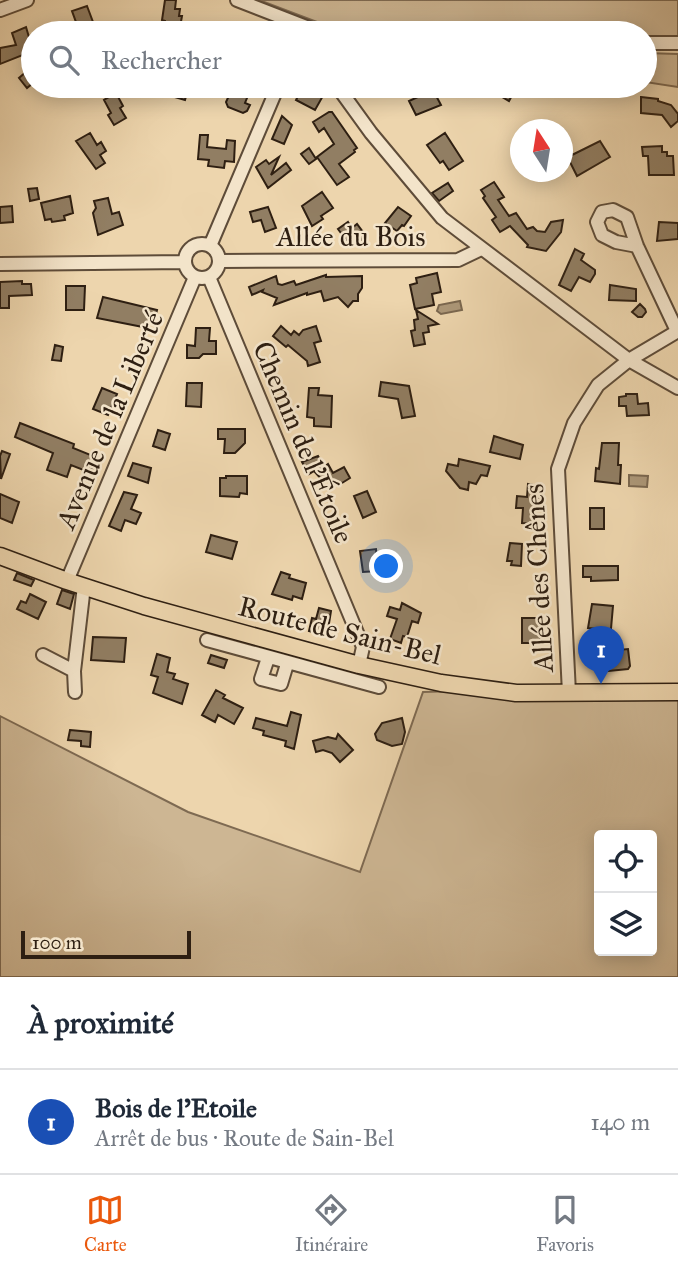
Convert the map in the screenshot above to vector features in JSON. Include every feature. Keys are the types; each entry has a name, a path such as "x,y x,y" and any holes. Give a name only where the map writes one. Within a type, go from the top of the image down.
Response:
{"main road":[{"name":"Route de Sain-Bel","path":"0,556 144,606 359,665 441,683 497,692 678,692"}],"street":[{"path":"0,10 27,0"},
{"path":"237,0 283,21"},
{"path":"657,43 678,43"},
{"path":"210,246 273,98"},
{"path":"346,98 385,151 442,218 629,360 678,388"},
{"path":"205,244 217,252 220,261 217,271 209,277 195,277 188,271 185,261 193,247 205,244"},
{"path":"637,246 677,331"},
{"name":"Allée du Bois","path":"220,261 458,260 481,249"},
{"path":"0,264 185,261"},
{"name":"Avenue de la Liberté","path":"67,581 195,277"},
{"name":"Chemin de l'Étoile","path":"209,277 363,647 359,665"},
{"name":"Allée des Chênes","path":"569,693 558,469 574,423 598,385 629,360 677,331"},
{"path":"75,692 74,671 84,586"},
{"path":"208,640 379,687"},
{"path":"277,661 281,644"},
{"path":"43,655 74,671"}],"shaded area":[{"path":"259,0 678,0 678,39 657,38 657,21 314,21"},
{"path":"657,53 678,54 678,87 657,84"},
{"path":"460,301 462,310 441,314 437,311 439,305"},
{"path":"629,475 648,476 647,487 629,486"},
{"path":"678,685 678,977 0,977 0,716 188,812 360,872 423,692"}],"building":[{"path":"165,0 176,0 175,9 180,9 181,21 162,20"},
{"path":"87,6 93,21 76,21 72,11"},
{"path":"21,29 21,56 0,64 0,48 16,45 12,33"},
{"path":"119,98 123,106 120,108 126,118 114,125 104,100"},
{"path":"228,98 247,98 245,103 250,105 243,113 228,107"},
{"path":"297,98 322,98 315,110 296,100"},
{"path":"416,98 437,98 441,105 416,115 409,101"},
{"path":"641,98 658,99 671,105 678,114 678,121 671,127 662,115 641,113"},
{"path":"332,112 357,148 339,164 349,177 337,185 317,157 334,144 324,128 319,132 313,122"},
{"path":"282,116 292,125 284,144 272,139"},
{"path":"90,133 97,145 101,142 106,151 100,155 105,163 96,169 76,141"},
{"path":"445,133 463,161 449,170 443,161 440,163 427,145"},
{"path":"200,135 208,135 207,147 226,149 227,140 235,141 234,162 225,161 224,168 208,166 209,160 198,159"},
{"path":"600,141 610,157 577,176 573,168 573,154"},
{"path":"662,146 662,152 673,156 674,175 649,175 648,156 643,156 642,147"},
{"path":"309,148 316,159 309,164 301,154"},
{"path":"279,157 271,175 286,163 291,170 268,188 256,167 266,160 269,164"},
{"path":"494,182 504,197 498,200 509,216 516,213 527,229 533,227 537,231 545,232 551,222 563,220 561,232 546,251 527,247 510,226 500,232 492,220 496,217 483,198 485,196 481,190"},
{"path":"448,183 453,191 439,201 432,193"},
{"path":"37,188 39,199 30,201 28,189"},
{"path":"322,192 333,208 312,226 302,206"},
{"path":"70,196 73,213 64,216 65,220 45,220 41,203"},
{"path":"108,198 112,214 119,212 123,225 98,235 93,213 96,208 94,201"},
{"path":"12,206 13,222 0,223 0,207"},
{"path":"268,207 276,228 265,232 261,220 253,222 250,212"},
{"path":"398,207 411,216 397,231 385,223"},
{"path":"348,222 352,228 357,224 366,236 357,243 355,240 349,244 338,229"},
{"path":"659,222 678,223 678,239 657,241"},
{"path":"575,249 584,254 581,260 595,270 595,274 590,282 579,277 571,291 559,285"},
{"path":"437,273 441,292 432,294 434,305 415,309 410,285 417,283 416,278"},
{"path":"326,275 362,276 358,301 353,301 348,307 338,297 324,301 321,291 274,305 277,298 262,292 263,290 252,295 249,287 276,276 278,284 294,281 296,285"},
{"path":"22,281 22,284 31,284 32,295 9,296 9,308 0,308 0,282"},
{"path":"610,285 636,289 636,301 609,300"},
{"path":"66,286 85,286 84,310 66,310"},
{"path":"103,297 157,310 154,322 149,321 148,328 97,318"},
{"path":"640,304 646,312 642,317 638,317 632,312"},
{"path":"416,310 438,324 428,326 429,332 423,333 425,344 414,346 411,331 415,330 414,320 418,319"},
{"path":"281,326 291,335 294,331 299,335 303,330 316,326 321,341 314,343 320,362 308,366 307,361 273,336"},
{"path":"196,328 210,328 209,341 216,341 216,354 187,358 187,345 195,346"},
{"path":"55,345 63,347 61,361 52,360"},
{"path":"381,382 409,386 415,416 402,418 398,399 379,396"},
{"path":"187,383 202,383 201,407 186,406"},
{"path":"102,388 117,394 108,415 93,409"},
{"path":"309,388 319,388 318,395 332,396 331,427 314,426 314,418 307,417"},
{"path":"637,394 638,404 648,403 649,415 627,416 626,406 619,406 619,397"},
{"path":"20,423 74,444 73,448 98,458 95,467 91,473 71,465 67,477 47,470 53,453 15,437"},
{"path":"218,429 245,429 245,443 235,453 224,453 225,439 218,439"},
{"path":"158,430 170,434 165,450 153,446"},
{"path":"494,436 523,445 520,459 490,452"},
{"path":"602,443 619,443 620,484 595,481"},
{"path":"2,451 10,454 1,479 0,456"},
{"path":"318,456 324,467 328,464 333,473 344,467 350,478 342,483 336,481 331,484 328,478 323,481 314,471 309,474 302,462"},
{"path":"459,459 490,466 487,476 481,475 476,484 469,482 468,490 460,488 446,471 448,464 458,466"},
{"path":"133,463 151,468 148,483 128,476"},
{"path":"247,476 247,494 240,493 239,497 220,496 220,478"},
{"path":"528,484 539,486 535,524 522,523 523,508 516,508 517,496 527,497"},
{"path":"367,491 376,512 363,518 354,496"},
{"path":"124,492 137,495 131,509 141,513 136,524 125,520 121,531 109,526"},
{"path":"0,494 19,502 12,523 0,518"},
{"path":"590,508 604,508 604,529 590,529"},
{"path":"211,535 237,542 232,559 206,552"},
{"path":"510,543 522,544 521,566 511,565 512,561 507,561"},
{"path":"376,549 378,571 363,572 360,551"},
{"path":"583,566 618,566 618,580 591,581 591,577 583,577"},
{"path":"281,572 290,575 289,578 306,583 302,599 293,596 292,600 272,594"},
{"path":"17,573 34,580 31,586 14,580"},
{"path":"62,590 74,594 70,609 57,604"},
{"path":"30,594 46,602 38,619 17,609 21,601 26,603"},
{"path":"402,603 421,613 418,623 412,621 407,637 403,636 401,643 390,639 397,619 387,616 390,607 400,610"},
{"path":"592,604 613,606 610,640 618,639 619,650 628,649 628,669 609,671 607,651 600,652 597,629 588,628"},
{"path":"319,608 331,611 327,636 309,631 312,618 316,619"},
{"path":"522,618 539,618 540,643 522,643"},
{"path":"93,637 126,638 124,662 91,660"},
{"path":"157,654 170,658 167,672 175,674 173,679 188,684 182,704 153,693 158,677 151,675"},
{"path":"211,655 227,660 224,668 208,663"},
{"path":"216,690 225,695 223,698 243,708 234,724 218,715 215,722 202,715"},
{"path":"291,712 301,715 294,749 285,746 286,741 263,735 264,731 253,728 256,718 287,726"},
{"path":"402,718 405,732 402,744 392,746 377,740 375,734 382,723"},
{"path":"70,730 91,732 90,747 81,746 81,741 68,740"},
{"path":"338,734 353,750 340,762 332,753 323,750 316,752 313,741 328,737 336,739"}],"place":[{"name":"Bois de l'Etoile","path":"601,684"}]}
